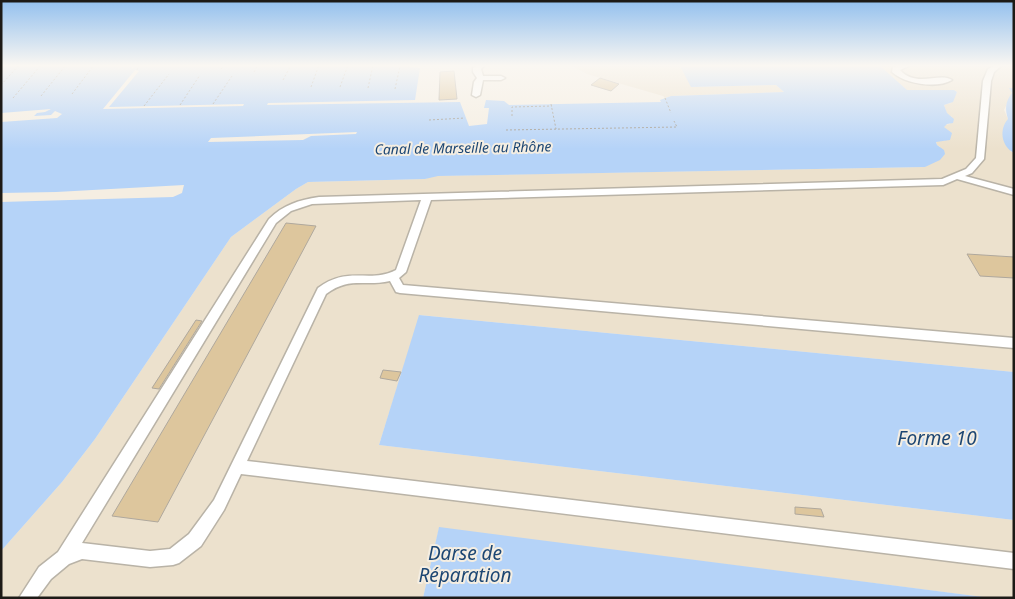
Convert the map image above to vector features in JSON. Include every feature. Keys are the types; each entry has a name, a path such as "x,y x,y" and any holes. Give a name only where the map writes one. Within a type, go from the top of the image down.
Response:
{"street":[{"path":"64,558 272,221 279,213 304,201 943,182 958,177 971,169 981,154 986,93"},
{"path":"971,169 1013,192"},
{"path":"958,177 1013,192"},
{"path":"27,598 45,573 64,558 82,551 150,559 174,557 195,540 219,505 322,292 331,282 344,278 381,280 393,277 401,272 428,197"},
{"path":"393,277 400,289 1014,343"},
{"path":"237,467 1014,561"}],"path":[{"path":"13,98 17,93"},
{"path":"144,106 154,93"},
{"path":"180,105 188,93"},
{"path":"213,104 220,93"},
{"path":"665,98 671,113"},
{"path":"512,116 512,106 552,105 556,129"},
{"path":"429,120 465,118"},
{"path":"506,130 677,127 674,121"}],"shaded area":[{"path":"652,93 757,93 671,96 665,98"},
{"path":"956,93 1012,93 1004,110 1008,119 1010,151 1014,153 1014,372 420,315 379,445 1014,520 1014,598 991,598 439,528 423,598 1,598 1,551 62,482 95,439 231,237 308,182 425,179 432,176 925,167 940,147 936,141 945,141 944,125 950,124 952,117 947,114 944,105 951,103"}],"water":[{"name":"Canal de Marseille au Rhône","path":"1,93 116,93 103,109 243,106 244,104 109,107 121,93 416,93 415,100 268,103 267,105 460,102 469,126 487,124 489,108 484,108 486,100 504,101 509,105 661,102 660,100 671,96 757,93 957,93 953,102 944,105 947,113 954,119 953,123 947,124 944,127 952,133 950,140 936,142 944,150 945,154 940,160 925,167 438,176 425,179 308,182 231,237 95,439 62,482 1,551 1,202 173,197 182,193 184,185 1,193 1,122 57,118 62,114 55,111 51,115 34,116 37,113 51,109 1,113","holes":["357,132 356,134 311,136 303,140 208,142 211,138"]},
{"path":"1012,93 1014,93 1014,153 1006,146 1003,137 1003,128 1008,119 1007,103"},
{"name":"Forme 10","path":"419,315 1014,372 1014,520 379,445"},
{"name":"Darse de Réparation","path":"439,527 991,598 423,598"}],"building":[{"path":"439,93 456,93 457,99 439,100"},
{"path":"286,223 316,226 158,522 112,516"},
{"path":"967,254 1014,257 1014,278 980,276"},
{"path":"196,320 202,321 159,389 152,388"},
{"path":"383,370 401,372 397,381 380,378"},
{"path":"795,507 821,509 824,517 795,514"}]}
